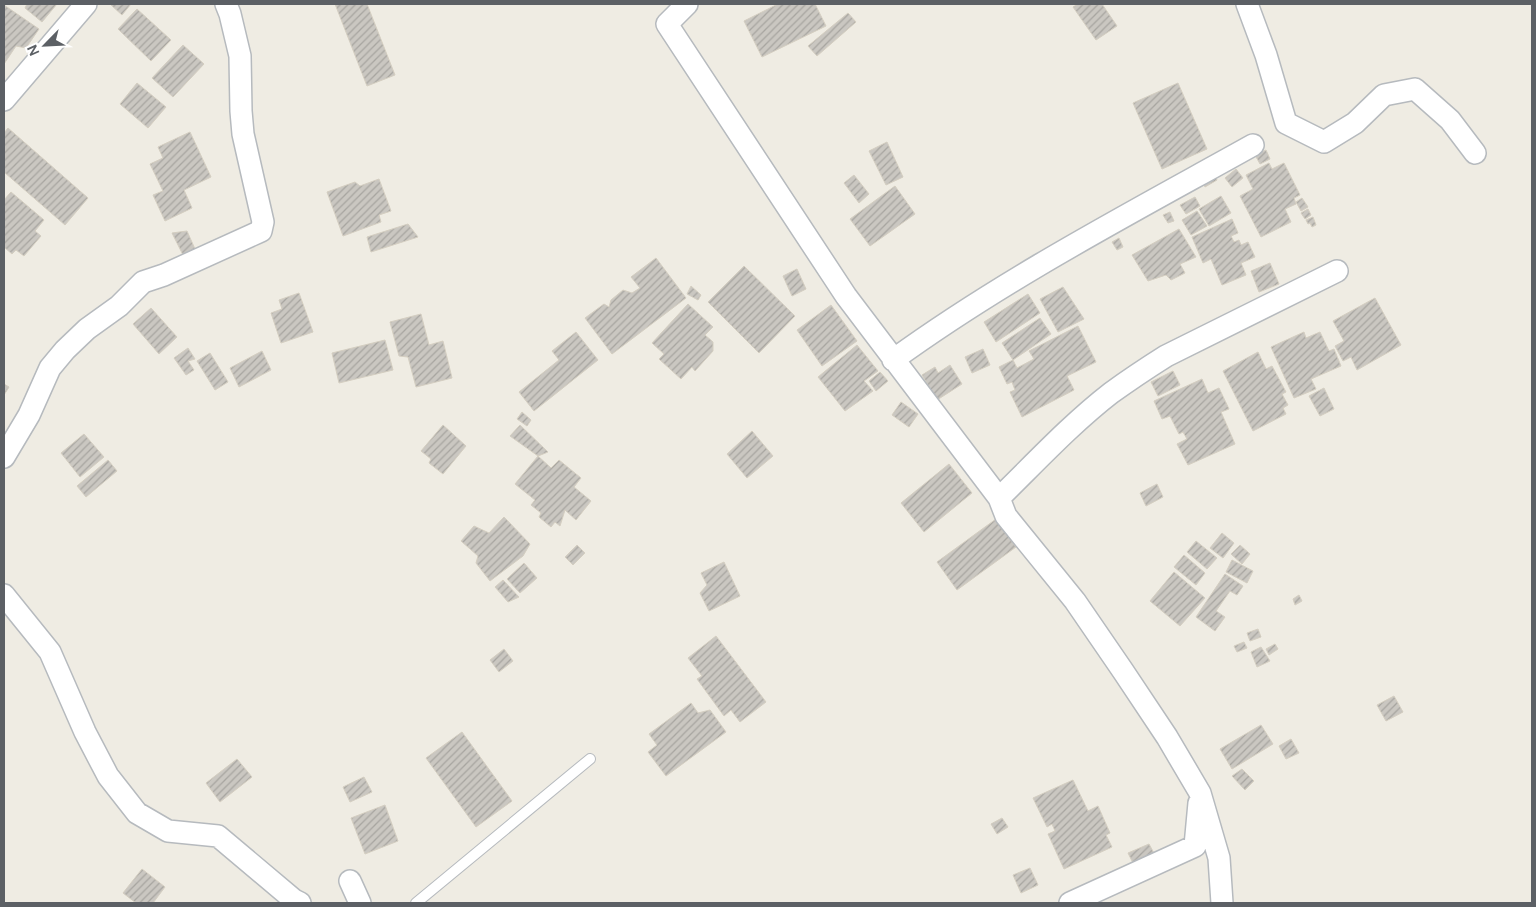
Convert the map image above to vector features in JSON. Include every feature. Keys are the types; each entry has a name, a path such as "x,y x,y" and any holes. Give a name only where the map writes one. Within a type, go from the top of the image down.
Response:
{"street":[{"path":"4,100 86,4"},
{"path":"4,457 29,415 50,368 86,329 119,306 143,282 261,231 263,222 243,134 240,111 240,56 226,4"},
{"path":"687,4 667,24 846,296 999,498 1006,516 1075,601 1167,737 1200,793 1219,858 1222,903"},
{"path":"1247,4 1266,55 1286,123 1324,142 1354,123 1384,95 1415,89 1450,120 1475,153"},
{"path":"893,360 930,333 1049,259 1253,145"},
{"path":"999,498 1080,419 1141,371 1166,356 1338,271"},
{"path":"4,595 50,652 84,732 108,776 137,813 168,832 218,836 300,903"},
{"path":"1195,846 1200,793"},
{"path":"1195,846 1219,858"},
{"path":"1070,903 1195,846"},
{"path":"350,881 360,903"}],"lane":[{"path":"416,903 590,759"}],"building":[{"path":"27,4 57,4 42,22 25,8"},
{"path":"131,4 122,15 111,5"},
{"path":"335,4 367,4 395,75 367,86"},
{"path":"778,4 815,4 826,26 762,57 744,21"},
{"path":"1078,4 1102,4 1117,26 1096,40 1073,7"},
{"path":"4,5 39,29 26,48 16,46 4,64"},
{"path":"137,9 171,40 151,61 118,29"},
{"path":"848,13 856,22 817,56 808,46"},
{"path":"183,45 204,64 173,97 152,78"},
{"path":"137,83 166,107 148,128 120,104"},
{"path":"1178,83 1207,149 1162,169 1133,103"},
{"path":"8,128 88,198 65,225 4,172 4,133"},
{"path":"190,132 211,177 184,190 192,208 165,221 153,195 163,191 150,164 163,158 158,147"},
{"path":"887,142 903,177 886,185 869,151"},
{"path":"1266,150 1270,159 1260,164 1255,155"},
{"path":"1269,163 1272,169 1284,163 1300,195 1294,198 1296,204 1285,209 1291,222 1261,237 1240,196 1253,189 1246,175"},
{"path":"1236,169 1243,178 1232,187 1225,178"},
{"path":"1214,174 1217,180 1205,187 1202,181"},
{"path":"854,175 869,194 859,203 844,183"},
{"path":"379,179 391,211 379,215 381,222 343,236 327,192 355,182 360,186"},
{"path":"895,186 915,214 870,246 850,219"},
{"path":"11,192 44,220 35,231 41,236 24,256 16,250 12,254 4,247 4,200"},
{"path":"1221,196 1231,213 1209,226 1199,209"},
{"path":"1195,197 1200,206 1186,214 1180,205"},
{"path":"1302,198 1308,207 1301,211 1296,202"},
{"path":"1308,209 1311,215 1305,219 1301,213"},
{"path":"1197,211 1207,226 1191,235 1182,220"},
{"path":"1170,212 1174,221 1168,223 1163,215"},
{"path":"1313,217 1316,225 1312,227 1306,220"},
{"path":"1232,219 1238,233 1231,236 1234,242 1239,240 1241,245 1248,242 1255,257 1241,263 1246,275 1222,285 1211,259 1203,263 1192,237"},
{"path":"408,224 418,237 371,252 367,237"},
{"path":"1179,229 1196,257 1180,264 1185,273 1171,280 1166,275 1148,281 1132,255"},
{"path":"187,231 195,249 183,255 172,233"},
{"path":"1119,238 1123,247 1117,250 1112,242"},
{"path":"656,258 686,298 612,354 585,318 604,304 609,307 611,300 623,290 632,293 640,288 631,277"},
{"path":"1270,263 1279,284 1259,292 1251,271"},
{"path":"744,266 795,316 759,353 708,302"},
{"path":"797,269 806,289 792,296 783,276"},
{"path":"691,286 701,295 698,300 687,294"},
{"path":"1063,287 1084,319 1058,332 1040,299"},
{"path":"299,293 313,332 281,343 271,313 282,309 279,300"},
{"path":"1028,294 1040,313 996,342 984,322"},
{"path":"1375,298 1401,345 1357,370 1351,357 1343,361 1335,346 1344,341 1333,321"},
{"path":"688,304 713,327 705,335 713,342 713,351 695,371 692,367 681,379 659,359 664,354 652,343"},
{"path":"831,305 857,341 822,366 797,330"},
{"path":"151,308 177,337 159,354 133,324"},
{"path":"421,314 429,345 443,341 452,378 416,387 408,357 399,356 390,322"},
{"path":"1040,318 1051,334 1013,360 1002,343"},
{"path":"1078,326 1096,362 1067,376 1074,390 1022,417 1010,392 1015,390 1012,382 1007,384 999,367 1013,360 1017,368 1034,359 1029,351"},
{"path":"576,332 598,360 534,411 519,392 559,360 552,351"},
{"path":"1304,332 1306,338 1320,332 1329,351 1334,349 1341,366 1311,379 1316,389 1294,398 1271,347"},
{"path":"385,340 393,370 339,383 332,353"},
{"path":"857,345 878,371 864,381 873,391 845,411 818,377"},
{"path":"188,348 195,359 188,361 194,370 186,375 174,358"},
{"path":"983,349 990,365 972,373 965,357"},
{"path":"262,351 271,370 239,387 230,368"},
{"path":"1258,352 1266,369 1272,366 1286,392 1282,394 1288,405 1283,408 1286,414 1253,431 1223,371"},
{"path":"210,353 228,382 215,390 197,361"},
{"path":"950,365 962,384 937,400 922,375 935,367 938,373"},
{"path":"1173,371 1180,385 1158,396 1151,382"},
{"path":"880,372 888,381 876,391 869,381"},
{"path":"1202,379 1208,393 1219,388 1229,409 1221,412 1235,444 1188,465 1177,444 1187,439 1183,432 1179,434 1170,416 1162,419 1154,401"},
{"path":"4,384 9,387 4,395"},
{"path":"1324,388 1334,409 1320,416 1309,396"},
{"path":"901,402 918,414 909,427 892,415"},
{"path":"522,412 531,420 527,426 517,419"},
{"path":"443,425 466,446 443,474 429,463 431,459 421,451"},
{"path":"520,425 548,452 538,456 510,436"},
{"path":"752,431 773,456 747,478 727,454"},
{"path":"84,434 104,457 80,477 61,453"},
{"path":"538,456 551,468 559,460 581,478 574,487 591,501 576,520 565,510 560,526 555,522 551,527 539,517 541,513 531,505 535,500 515,484"},
{"path":"108,460 117,471 86,497 77,486"},
{"path":"949,464 972,493 924,532 901,503"},
{"path":"1157,484 1163,497 1146,506 1140,493"},
{"path":"504,517 530,544 523,556 490,581 476,563 478,556 461,541 474,526 489,533"},
{"path":"996,519 1016,547 957,590 937,562"},
{"path":"1222,533 1234,543 1223,558 1210,548"},
{"path":"1196,541 1217,558 1207,569 1187,552"},
{"path":"577,545 585,553 573,565 565,557"},
{"path":"1240,545 1250,554 1242,564 1231,554"},
{"path":"1184,555 1205,573 1196,585 1174,567"},
{"path":"1232,560 1253,571 1247,583 1226,572"},
{"path":"724,562 740,596 709,611 700,593 707,585 701,573"},
{"path":"524,563 537,578 520,593 507,579"},
{"path":"1174,572 1205,598 1180,626 1150,601"},
{"path":"1225,574 1243,586 1237,595 1230,591 1216,611 1225,617 1215,631 1196,617"},
{"path":"503,580 519,597 508,602 495,587"},
{"path":"1299,595 1302,601 1295,605 1293,599"},
{"path":"1258,629 1261,637 1250,641 1247,633"},
{"path":"716,636 766,702 740,722 731,710 724,716 697,679 702,676 688,658"},
{"path":"1244,642 1247,648 1237,652 1234,646"},
{"path":"1275,644 1278,649 1269,655 1266,649"},
{"path":"1261,647 1270,661 1257,667 1251,652"},
{"path":"504,649 513,661 499,672 490,660"},
{"path":"1394,696 1403,712 1386,721 1377,705"},
{"path":"691,703 698,713 710,710 726,732 666,776 648,752 657,745 649,734"},
{"path":"1261,725 1273,744 1232,769 1220,749"},
{"path":"462,732 512,801 476,827 426,758"},
{"path":"1291,739 1299,753 1286,759 1279,746"},
{"path":"237,759 252,777 220,802 206,783"},
{"path":"1242,769 1254,781 1245,790 1232,776"},
{"path":"364,777 372,792 350,802 343,787"},
{"path":"1073,780 1088,811 1098,806 1110,833 1106,835 1112,847 1064,869 1048,834 1055,831 1052,824 1047,827 1033,798"},
{"path":"385,805 398,841 365,854 351,818"},
{"path":"1002,818 1008,827 997,834 991,824"},
{"path":"1149,844 1155,855 1134,865 1128,853"},
{"path":"1030,868 1038,885 1021,893 1013,875"},
{"path":"142,869 165,887 153,903 136,903 123,893"}]}
